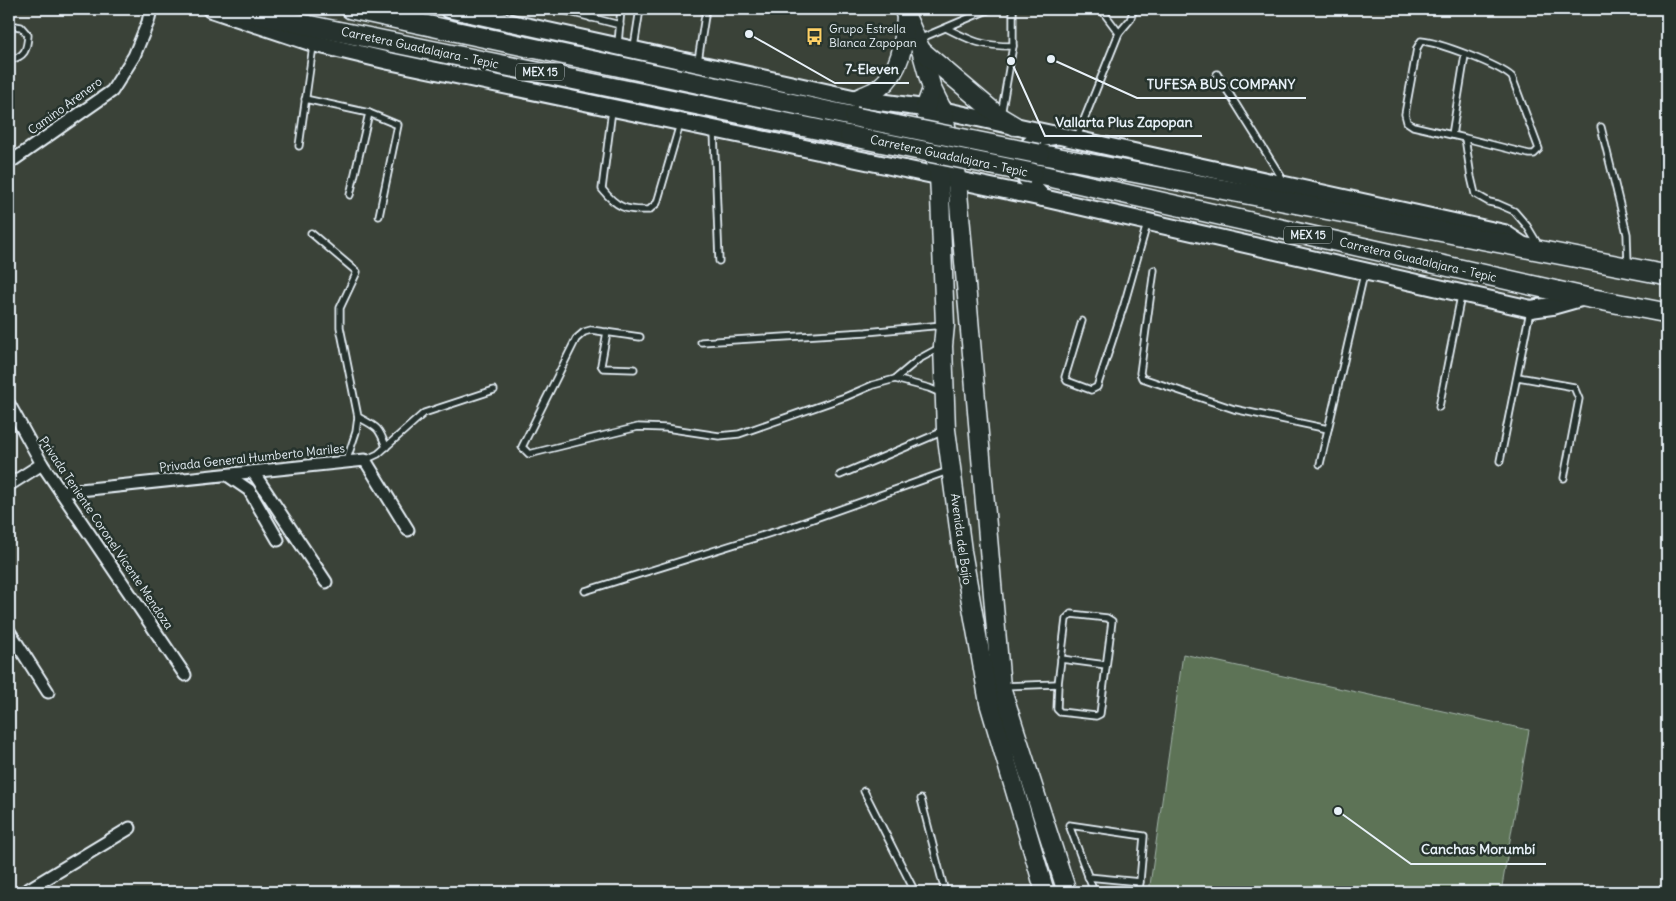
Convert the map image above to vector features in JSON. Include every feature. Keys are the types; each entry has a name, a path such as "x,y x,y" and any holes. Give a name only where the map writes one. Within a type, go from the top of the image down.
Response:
{"highway":[{"name":"Carretera Guadalajara - Tepic","path":"229,9 314,35 850,136 1032,173 1584,297 1667,313"},
{"name":"Carretera Guadalajara - Tepic","path":"352,9 856,108 1039,154 1667,276"}],"main road":[{"path":"211,9 612,108 1043,198 1531,309 1584,297"},
{"path":"448,9 698,63 856,108 867,114 868,128 864,136 842,157"},
{"path":"856,108 878,89 892,73 902,56 905,13"},
{"path":"905,13 919,45 1008,122"},
{"name":"Avenida del Bajío","path":"919,45 932,89 943,111 957,181 1001,686 1067,892"},
{"path":"925,108 932,89"},
{"path":"856,108 925,108 1008,122 1060,136 1504,233 1536,251"},
{"name":"Avenida del Bajío","path":"925,108 938,176 945,325 943,346 946,430 962,550 989,703 1046,892"},
{"path":"1043,198 1024,175 1022,167 1023,157 1026,149 1038,139 1060,136"}],"street":[{"name":"Camino Arenero","path":"9,163 112,91 134,56 148,22 151,9"},
{"name":"Privada Teniente Coronel Vicente Mendoza","path":"9,404 42,464 184,675"},
{"path":"365,460 408,530"},
{"name":"Privada General Humberto Mariles","path":"61,492 365,460"},
{"path":"9,485 42,464"},
{"path":"253,472 326,582"},
{"path":"227,475 249,490 278,540"},
{"path":"9,631 48,692"},
{"path":"24,892 130,828"}],"lane":[{"path":"558,9 620,26"},
{"path":"590,18 593,9"},
{"path":"621,9 620,26 626,48"},
{"path":"626,48 640,9"},
{"path":"698,63 706,9"},
{"path":"919,45 946,28 990,9"},
{"path":"1008,122 1013,46 1013,9"},
{"path":"1101,9 1119,33"},
{"path":"1076,139 1119,33 1130,20 1134,9"},
{"path":"9,25 21,27 28,35 27,48 18,58 9,60"},
{"path":"946,28 975,42 991,46 1013,46"},
{"path":"299,146 314,35"},
{"path":"1420,41 1429,42 1465,55 1506,71 1512,76 1539,149 1534,154 1413,126 1407,122 1405,114 1417,48 1420,41"},
{"path":"1452,135 1465,55"},
{"path":"1217,74 1286,185"},
{"path":"305,99 369,113 398,125 379,216"},
{"path":"612,108 602,189 612,202 633,211 649,210 657,202 680,123"},
{"path":"350,195 369,113"},
{"path":"1601,127 1626,234 1628,268"},
{"path":"714,130 719,261"},
{"path":"1465,138 1475,194 1489,202 1514,211 1527,226 1536,251"},
{"path":"1082,321 1065,377 1067,381 1091,390 1097,387 1124,305 1147,222"},
{"path":"311,233 357,272 340,308 340,327 358,417 356,432 346,462"},
{"path":"1154,270 1140,373 1142,378 1234,409 1328,429"},
{"path":"1320,464 1365,272"},
{"path":"1439,407 1461,294"},
{"path":"1500,461 1531,309"},
{"path":"700,342 945,325"},
{"path":"640,336 591,330 584,332 576,339 522,447 524,452 529,454 638,427 666,428 719,436 740,434 895,379 919,359 943,346"},
{"path":"607,332 602,368 634,370"},
{"path":"1518,377 1574,387 1579,399 1564,478"},
{"path":"895,379 929,388 946,396"},
{"path":"365,460 378,454 424,413 494,390"},
{"path":"358,417 381,431 386,447"},
{"path":"840,475 946,430"},
{"path":"585,591 793,526 951,470"},
{"path":"1071,614 1112,620 1106,665 1100,714 1096,716 1060,712 1057,709 1066,619 1071,614"},
{"path":"1061,660 1106,665"},
{"path":"1001,686 1058,684"},
{"path":"864,791 916,892"},
{"path":"921,799 944,892"},
{"path":"1094,892 1069,825 1144,836 1139,892"},
{"path":"1088,877 1140,882"}],"green space":[{"path":"1183,654 1529,730 1501,892 1149,892"}],"place":[{"name":"7-Eleven","path":"749,34"},
{"name":"Grupo Estrella Blanca Zapopan","path":"815,36"},
{"name":"TUFESA BUS COMPANY","path":"1051,59"},
{"name":"Vallarta Plus Zapopan","path":"1011,61"},
{"name":"Canchas Morumbí","path":"1338,811"}]}
